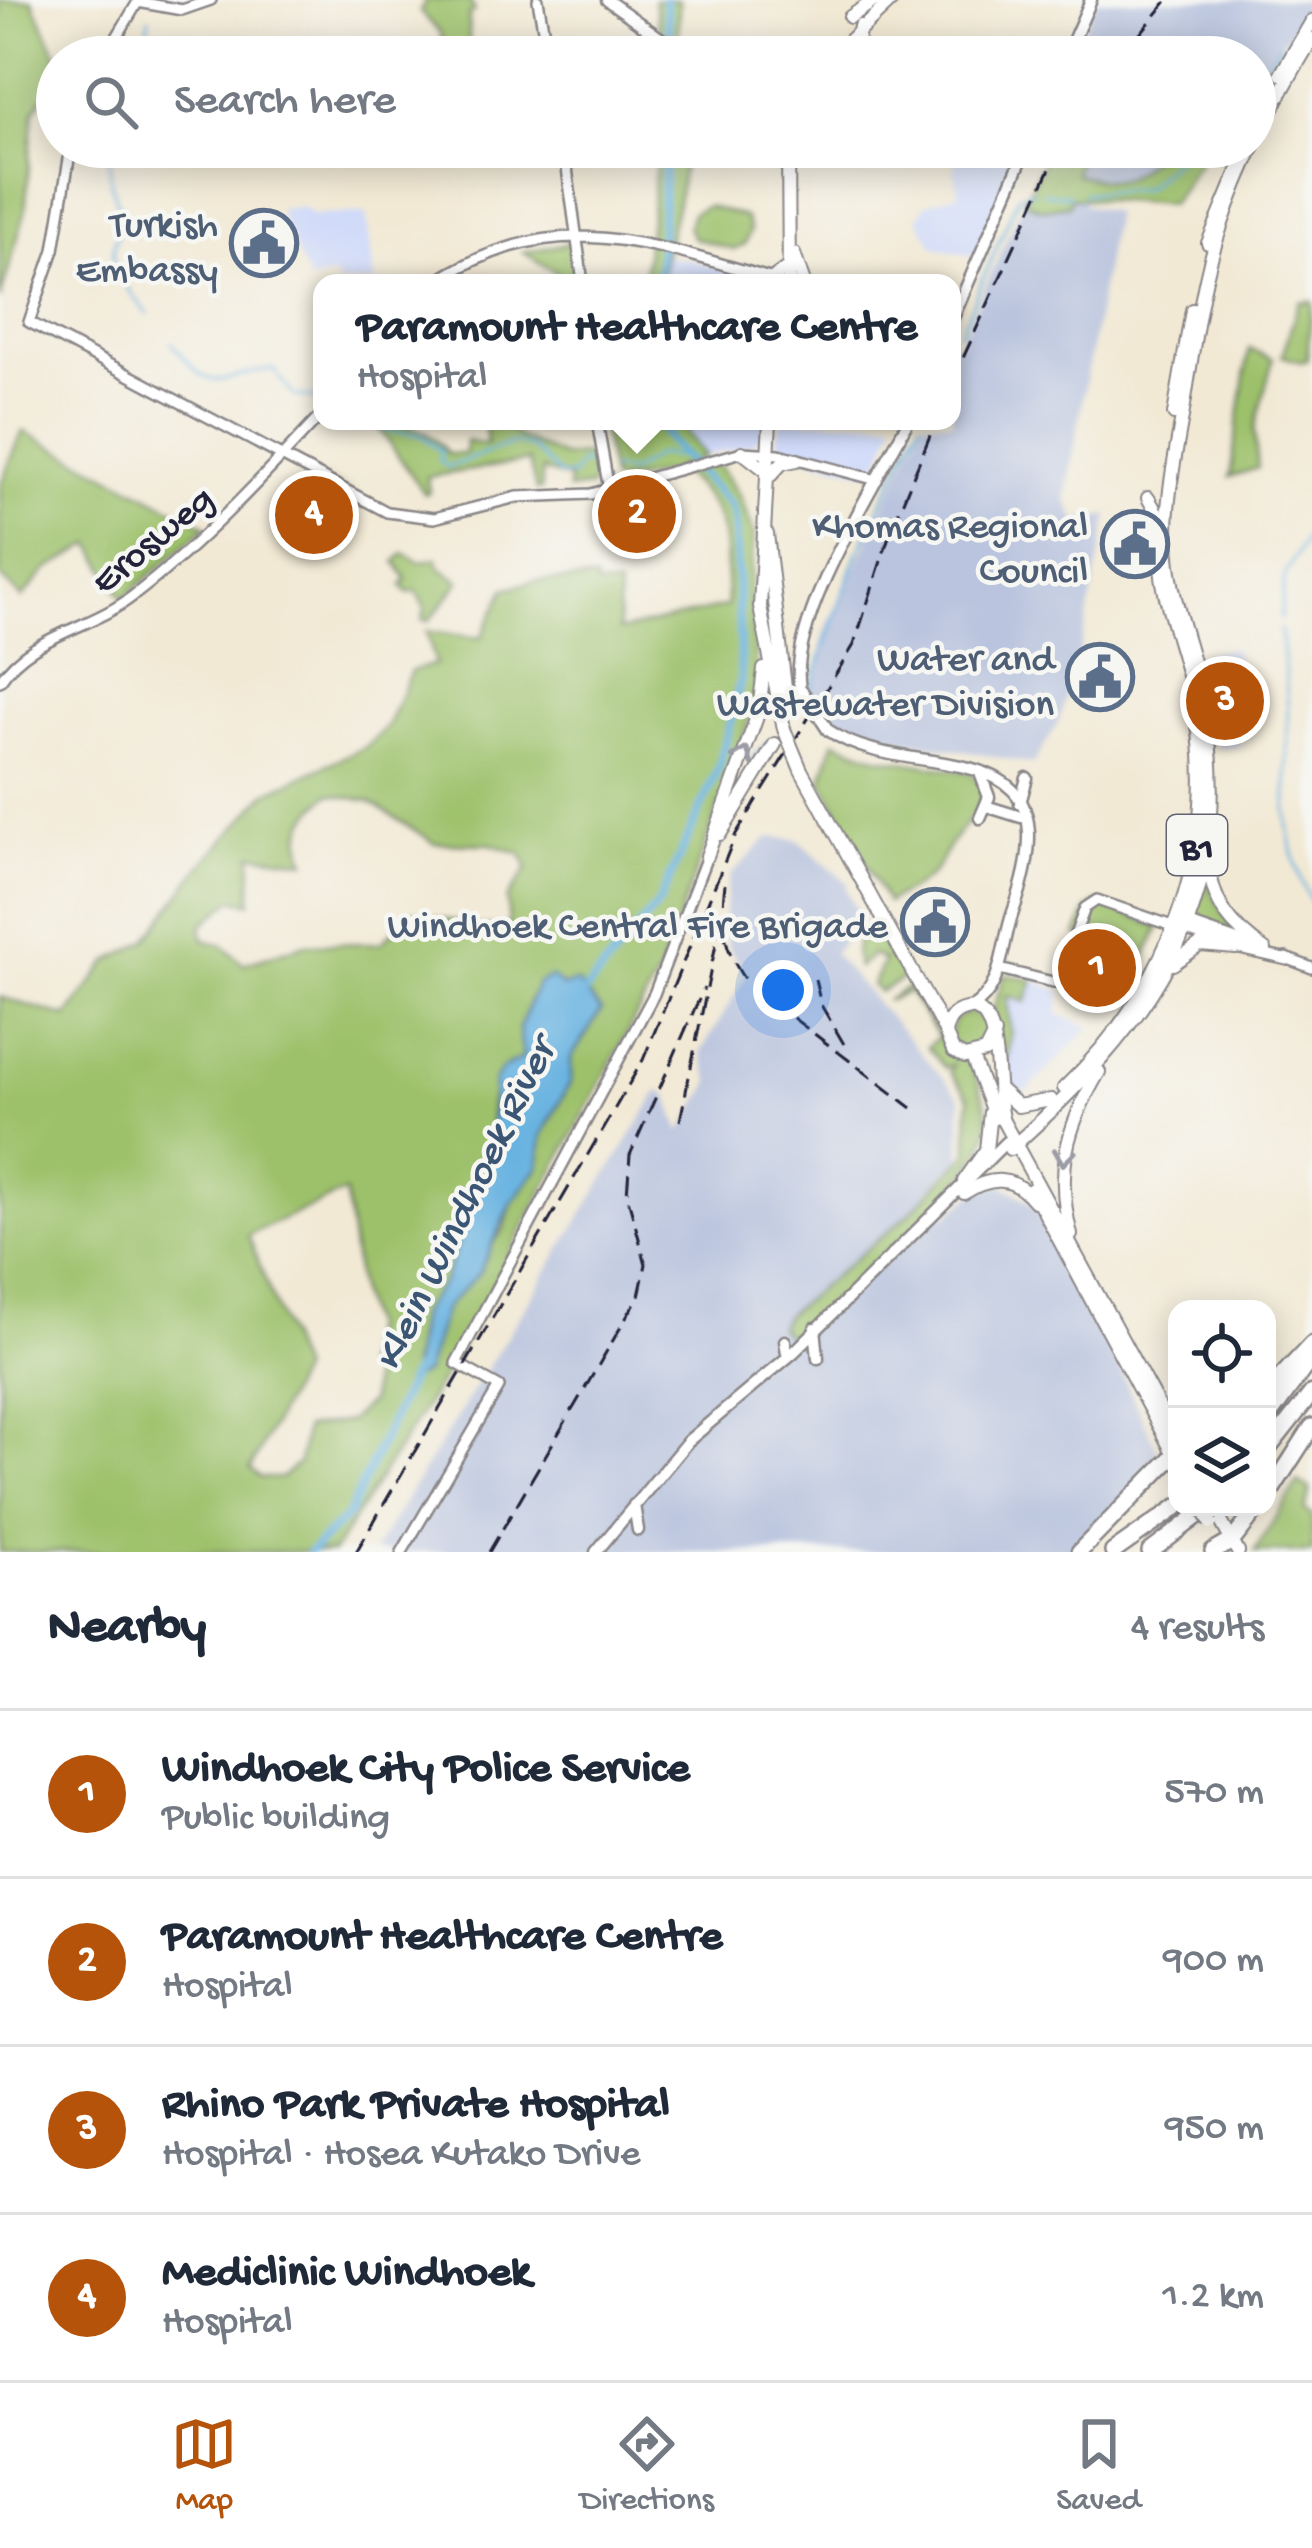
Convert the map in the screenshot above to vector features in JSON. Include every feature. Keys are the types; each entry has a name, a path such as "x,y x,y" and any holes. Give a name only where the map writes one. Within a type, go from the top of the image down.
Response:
{"highway":[{"path":"1276,1382 1312,1344"},
{"path":"1275,1408 1312,1358"},
{"path":"1276,1439 1312,1393"},
{"path":"1276,1483 1312,1427"},
{"path":"1079,1552 1168,1459"},
{"path":"1113,1552 1168,1513"},
{"path":"1150,1552 1205,1516"},
{"path":"1226,1549 1252,1516"}],"main road":[{"path":"607,0 658,36"},
{"path":"845,36 878,0"},
{"path":"848,36 878,0"},
{"path":"856,21 892,0"},
{"path":"1075,36 1091,0"},
{"path":"856,21 857,36"},
{"path":"1276,89 1312,21"},
{"name":"B1","path":"1276,99 1312,39"},
{"path":"791,168 793,274"},
{"path":"961,299 1018,168"},
{"name":"B1","path":"1168,1435 1081,1261 1010,1143 1128,1016 1181,925 1195,854 1202,772 1194,697 1161,568 1161,520 1198,277 1239,168"},
{"name":"B1","path":"1081,1261 1062,1199 1062,1166 1072,1121 1106,1061 1161,983 1210,826 1207,720 1168,559 1172,478 1212,254 1247,168"},
{"path":"781,274 791,261"},
{"path":"707,856 759,711 767,654 768,475 758,460 742,452 766,430"},
{"path":"772,430 759,572 767,654 786,726 802,766 953,1051 972,1058 989,1104 1048,1222 1168,1437"},
{"path":"904,430 807,621 798,664 800,688 828,730 867,749 975,769 1000,782 1020,811"},
{"path":"869,497 898,442"},
{"path":"768,475 782,463 797,460"},
{"path":"1148,498 1161,520"},
{"path":"767,534 781,701"},
{"path":"707,856 775,744"},
{"path":"945,1032 994,990 1024,877 1028,839 1020,811 1009,795 975,769"},
{"path":"975,769 989,797 980,818"},
{"path":"1000,782 1027,778 1020,811"},
{"path":"992,808 1020,811"},
{"path":"1210,826 1215,897 1236,928 1265,950"},
{"path":"883,912 935,998 992,1027"},
{"path":"1161,983 1181,955 1195,946 1236,948"},
{"path":"972,1058 990,1047 1000,966"},
{"path":"992,1027 999,1112 1010,1143"},
{"path":"596,1552 688,1441 907,1244 1010,1143 1106,1061"},
{"path":"995,1081 1004,1097 1018,1106 1051,1100"},
{"path":"964,1187 986,1150 989,1104"},
{"path":"964,1187 993,1179 1010,1181 1024,1190 1048,1222"},
{"path":"788,1347 815,1358 807,1336"},
{"path":"634,1502 638,1530"},
{"path":"1213,1516 1226,1549"}],"street":[{"path":"118,36 139,1 182,10 211,0"},
{"path":"538,0 544,36"},
{"path":"68,168 54,250 29,322 282,457 408,518 434,518 517,497 590,494 742,452 770,453 877,480"},
{"path":"567,168 582,274"},
{"path":"449,274 495,248 577,234 667,249 751,274"},
{"name":"Erosweg","path":"0,681 35,647 97,620 196,544 313,424"},
{"path":"598,430 603,473 615,488"},
{"path":"590,494 603,473"},
{"path":"403,1552 499,1387 456,1363 634,1035 668,965 707,856"},
{"path":"1000,966 1057,983 1088,904 1101,900 1312,968"},
{"path":"1181,925 1236,948 1288,960"}],"shaded area":[{"path":"1097,0 1312,0 1312,7 1276,49 1276,36 1081,34"},
{"path":"954,168 1013,168 977,257 934,247 917,218 926,204 959,193"},
{"path":"1039,168 1166,168 1147,186 1085,196 1084,205 1114,212 1066,499 1076,520 1109,515 1077,664 1057,725 1033,764 830,726 806,688 818,671 824,634 920,430 961,430 961,340"},
{"path":"301,207 313,215 366,213 374,274 313,274 309,281 278,209"},
{"path":"662,255 738,274 662,274"},
{"path":"685,430 762,430 748,445 704,456"},
{"path":"779,430 892,430 874,474 794,455 777,442"},
{"path":"1235,648 1239,746 1219,747 1200,654"},
{"path":"769,837 798,840 848,883 846,889 861,920 833,954 961,1098 961,1157 925,1194 945,1217 980,1189 1001,1184 1031,1203 1071,1265 1161,1458 1119,1508 1066,1552 373,1552 659,1091 668,1095 681,1132 711,1082 701,1052 747,974 728,947 723,924 727,887 730,876"},
{"path":"1034,980 1062,992 1058,1014 1091,1027 1027,1091 1016,1092 1004,1082 1007,995"}],"green space":[{"path":"0,0 32,0 48,36 36,36 36,108 25,212 0,299"},
{"path":"426,0 469,0 475,11 469,15 469,36 441,36 420,12"},
{"path":"654,0 679,0 678,36 660,36"},
{"path":"656,168 682,168 663,274 644,274"},
{"path":"1040,168 1076,168 1075,174 1118,180 1140,168 1194,168 1171,204 1071,198 1069,205 1042,209 1024,201"},
{"path":"707,206 745,217 750,231 745,244 734,250 694,238 688,227 692,213"},
{"path":"574,242 577,274 558,274 523,252"},
{"path":"1312,301 1307,360 1282,356 1299,302"},
{"path":"1249,349 1273,359 1254,431 1258,468 1230,477"},
{"path":"380,430 419,430 448,454 465,454 466,441 487,445 486,430 511,430 564,457 592,454 596,479 590,487 568,490 569,479 542,470 541,490 536,490 529,461 427,477 429,492 425,494"},
{"path":"603,430 685,430 704,456 672,471 617,483 611,478"},
{"path":"23,431 207,526 123,599 92,544 47,570 22,598 0,576 0,485"},
{"path":"716,462 739,495 754,533 750,590 757,681 752,712 658,975 453,1361 333,1552 0,1552 0,997 67,1017 108,962 146,941 202,865 268,792 367,746 388,725 411,671 436,664 426,631 481,638 505,589 535,581 595,580 596,586 618,587 619,631 727,606 725,549 718,518 682,473","holes":["330,794 369,801 435,843 491,844 521,854 528,868 507,899 509,924 484,928 412,912 381,943 306,944 243,964 223,945 204,940 201,926 232,900 251,902 252,854 306,861 301,840 304,823","537,984 561,987 601,1011 571,1058 571,1082 542,1135 539,1167 512,1203 504,1229 445,1307 425,1372 411,1367 420,1313 444,1281 490,1158 491,1101 509,1064 524,1057 519,1029","345,1192 359,1294 369,1325 363,1368 371,1376 371,1401 349,1421 305,1428 299,1463 281,1478 260,1478 250,1469 300,1371 248,1235"]},
{"path":"404,553 419,562 437,558 440,568 460,581 430,620 423,620 425,608 416,591 408,593 402,585 407,579 396,562"},
{"path":"834,741 877,757 969,772 981,790 975,813 933,873 887,903 822,780"},
{"path":"1205,879 1237,935 1195,919"},
{"path":"1097,903 1160,927 1143,962 1077,935 1087,910"},
{"path":"877,917 908,976 879,992 872,985 884,960 872,955 858,967 855,952 861,933"},
{"path":"1005,974 1034,980 1026,1002 1007,996 1011,1034 1004,1082 993,1010"},
{"path":"911,985 946,1050 971,1064 986,1108 987,1135 958,1182 904,1241 799,1336 787,1336 779,1327 784,1317 907,1216 968,1153 969,1097 950,1072 953,1065 945,1068 927,1047 938,1037 909,992 886,1001"},
{"path":"969,1012 988,1022 986,1049 960,1053 949,1038 954,1019"},
{"path":"1298,1482 1310,1489 1305,1511 1312,1515 1312,1552 1254,1552"}],"water":[{"path":"551,977 562,987 577,982 601,1011 571,1058 571,1081 542,1135 539,1167 512,1203 479,1273 445,1308 425,1373 411,1379 420,1313 444,1281 490,1159 494,1081 502,1069 523,1057 519,1029 537,984"}],"waterway":[{"name":"Klein Windhoek River","path":"665,0 669,36"},
{"path":"1301,22 1312,6"},
{"path":"146,36 149,18"},
{"path":"1276,51 1281,45"},
{"path":"110,168 111,185 125,222 117,235 114,259 123,281 148,314"},
{"name":"Klein Windhoek River","path":"659,274 665,168"},
{"path":"1083,194 1145,188 1166,168"},
{"path":"961,331 1019,195 1034,191"},
{"path":"1043,193 1071,195"},
{"path":"172,343 208,378 273,369 294,396 313,398"},
{"path":"386,430 421,435 442,452 439,460 448,467 514,443 531,447 561,476 573,476 580,463 598,466"},
{"name":"Klein Windhoek River","path":"583,994 659,903 719,767 741,679 735,518 731,506 663,430"},
{"path":"808,696 856,557 917,430"},
{"path":"611,470 630,473 658,454 684,458"},
{"path":"1280,619 1285,575 1312,527"},
{"path":"1280,630 1287,695 1288,826 1312,904"},
{"path":"753,757 770,741"},
{"name":"Klein Windhoek River","path":"310,1552 348,1515 414,1370"}],"railway":[{"path":"1138,36 1168,0"},
{"path":"961,362 1050,168"},
{"path":"356,1552 643,1060 736,834 854,645 891,530 932,430"},
{"path":"725,884 725,936 747,983 912,1108"},
{"path":"680,1121 718,934"},
{"path":"815,979 821,1005 845,1046"},
{"path":"489,1552 639,1296 646,1264 627,1195 630,1155 704,988"}],"place":[{"name":"Turkish Embassy","path":"264,243"},
{"name":"Paramount Healthcare Centre","path":"637,514"},
{"name":"Mediclinic Windhoek","path":"314,515"},
{"name":"Khomas Regional Council","path":"1135,544"},
{"name":"Water and Wastewater Division","path":"1100,677"},
{"name":"Rhino Park Private Hospital","path":"1225,701"},
{"name":"Windhoek Central Fire Brigade","path":"935,922"},
{"name":"Windhoek City Police Service","path":"1097,968"}]}
